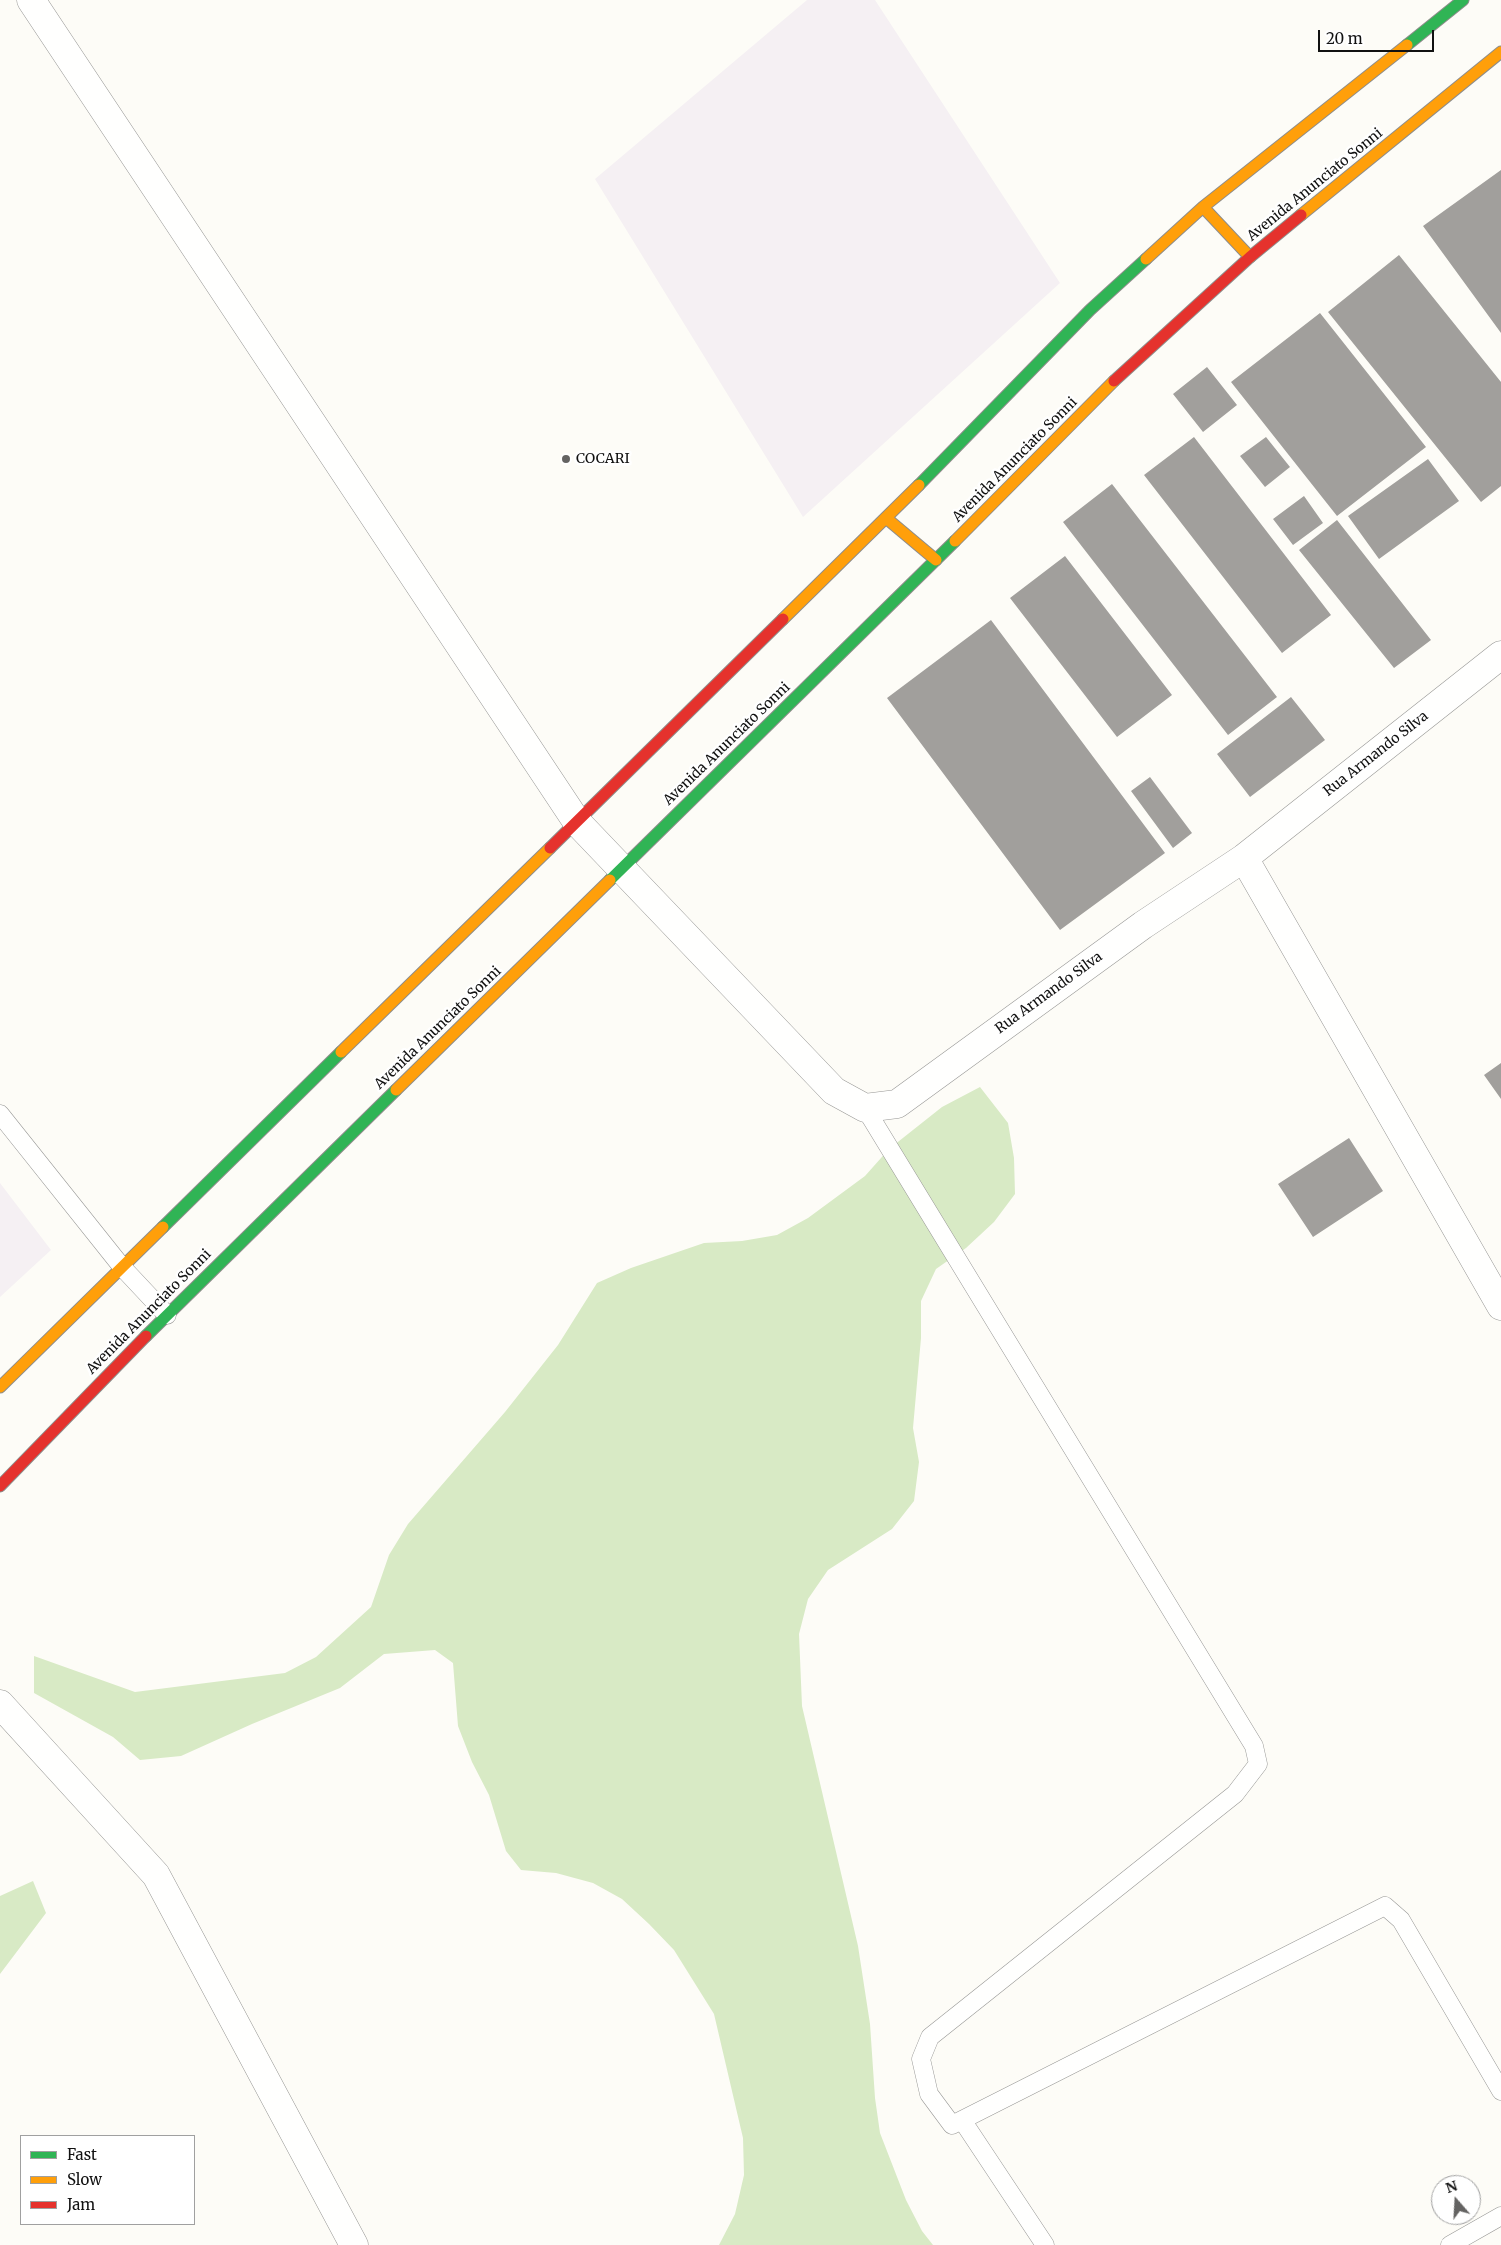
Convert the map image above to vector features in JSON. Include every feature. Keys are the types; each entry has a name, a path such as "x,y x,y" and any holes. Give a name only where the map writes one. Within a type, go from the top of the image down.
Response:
{"street":[{"path":"31,0 577,822 834,1091 865,1108"},
{"path":"0,1387 886,518 1090,310 1203,207 1463,0"},
{"name":"Avenida Anunciato Sonni","path":"0,1486 167,1315 936,560 1112,384 1250,257 1501,52"},
{"path":"1203,207 1250,257"},
{"path":"886,518 936,560"},
{"name":"Rua Armando Silva","path":"865,1108 897,1104 1142,925 1244,858 1501,655"},
{"path":"1244,858 1501,1306"},
{"path":"0,1704 156,1875 354,2245"}],"lane":[{"path":"865,1108 1254,1746 1258,1764 1235,1794 930,2037 921,2059 929,2094 952,2125 1385,1906 1401,1920 1501,2091"},
{"path":"0,1114 122,1267 167,1315"},
{"path":"962,2120 1045,2245"},
{"path":"1450,2245 1501,2216"}],"shaded area":[{"path":"807,0 875,0 1060,283 803,517 595,179"},
{"path":"0,1183 51,1250 0,1297"}],"green space":[{"path":"980,1087 1008,1123 1014,1158 1015,1194 994,1222 966,1248 936,1269 921,1301 921,1338 913,1428 919,1462 914,1501 892,1529 828,1570 808,1599 799,1634 802,1706 858,1946 870,2024 875,2098 880,2133 906,2200 922,2231 933,2245 719,2245 735,2214 744,2175 743,2138 714,2014 674,1950 622,1899 593,1883 556,1873 521,1870 506,1851 489,1795 472,1762 458,1726 453,1663 435,1650 384,1654 340,1688 252,1724 181,1756 140,1760 113,1737 34,1693 34,1656 135,1692 285,1673 316,1657 371,1607 389,1555 408,1524 505,1412 558,1345 597,1283 631,1268 704,1243 742,1241 777,1235 808,1218 865,1176 889,1149 942,1107"},
{"path":"33,1881 46,1913 0,1974 0,1896"}],"building":[{"path":"1501,170 1501,333 1423,226"},
{"path":"1399,255 1501,382 1501,486 1481,502 1328,312"},
{"path":"1320,313 1426,447 1337,516 1231,382"},
{"path":"1207,367 1237,405 1203,432 1173,394"},
{"path":"1194,437 1331,615 1282,653 1144,475"},
{"path":"1266,437 1290,467 1265,487 1240,456"},
{"path":"1428,459 1459,501 1379,559 1348,516"},
{"path":"1112,484 1277,697 1228,735 1063,522"},
{"path":"1304,496 1323,523 1293,545 1273,519"},
{"path":"1337,520 1431,640 1394,668 1299,550"},
{"path":"1065,556 1172,695 1117,737 1010,598"},
{"path":"991,620 1165,853 1060,930 887,698"},
{"path":"1291,697 1325,740 1250,797 1217,754"},
{"path":"1150,777 1192,833 1173,848 1131,791"},
{"path":"1501,1063 1501,1099 1484,1075"},
{"path":"1349,1138 1383,1191 1313,1237 1278,1184"}],"traffic: fast":[{"path":"1407,45 1463,0"},
{"path":"919,485 1090,310 1146,259"},
{"path":"610,880 955,541"},
{"path":"163,1227 341,1052"},
{"path":"146,1336 396,1090"}],"traffic: slow":[{"path":"1146,259 1203,207 1407,45"},
{"path":"1301,215 1501,52"},
{"path":"1203,207 1250,257"},
{"path":"955,541 1114,381"},
{"path":"783,619 919,485"},
{"path":"886,518 936,560"},
{"path":"341,1052 550,848"},
{"path":"396,1090 610,880"},
{"path":"0,1387 163,1227"}],"traffic: jam":[{"path":"1114,381 1250,257 1301,215"},
{"path":"550,848 783,619"},
{"path":"0,1486 146,1336"}],"place":[{"name":"COCARI","path":"566,459"}]}
